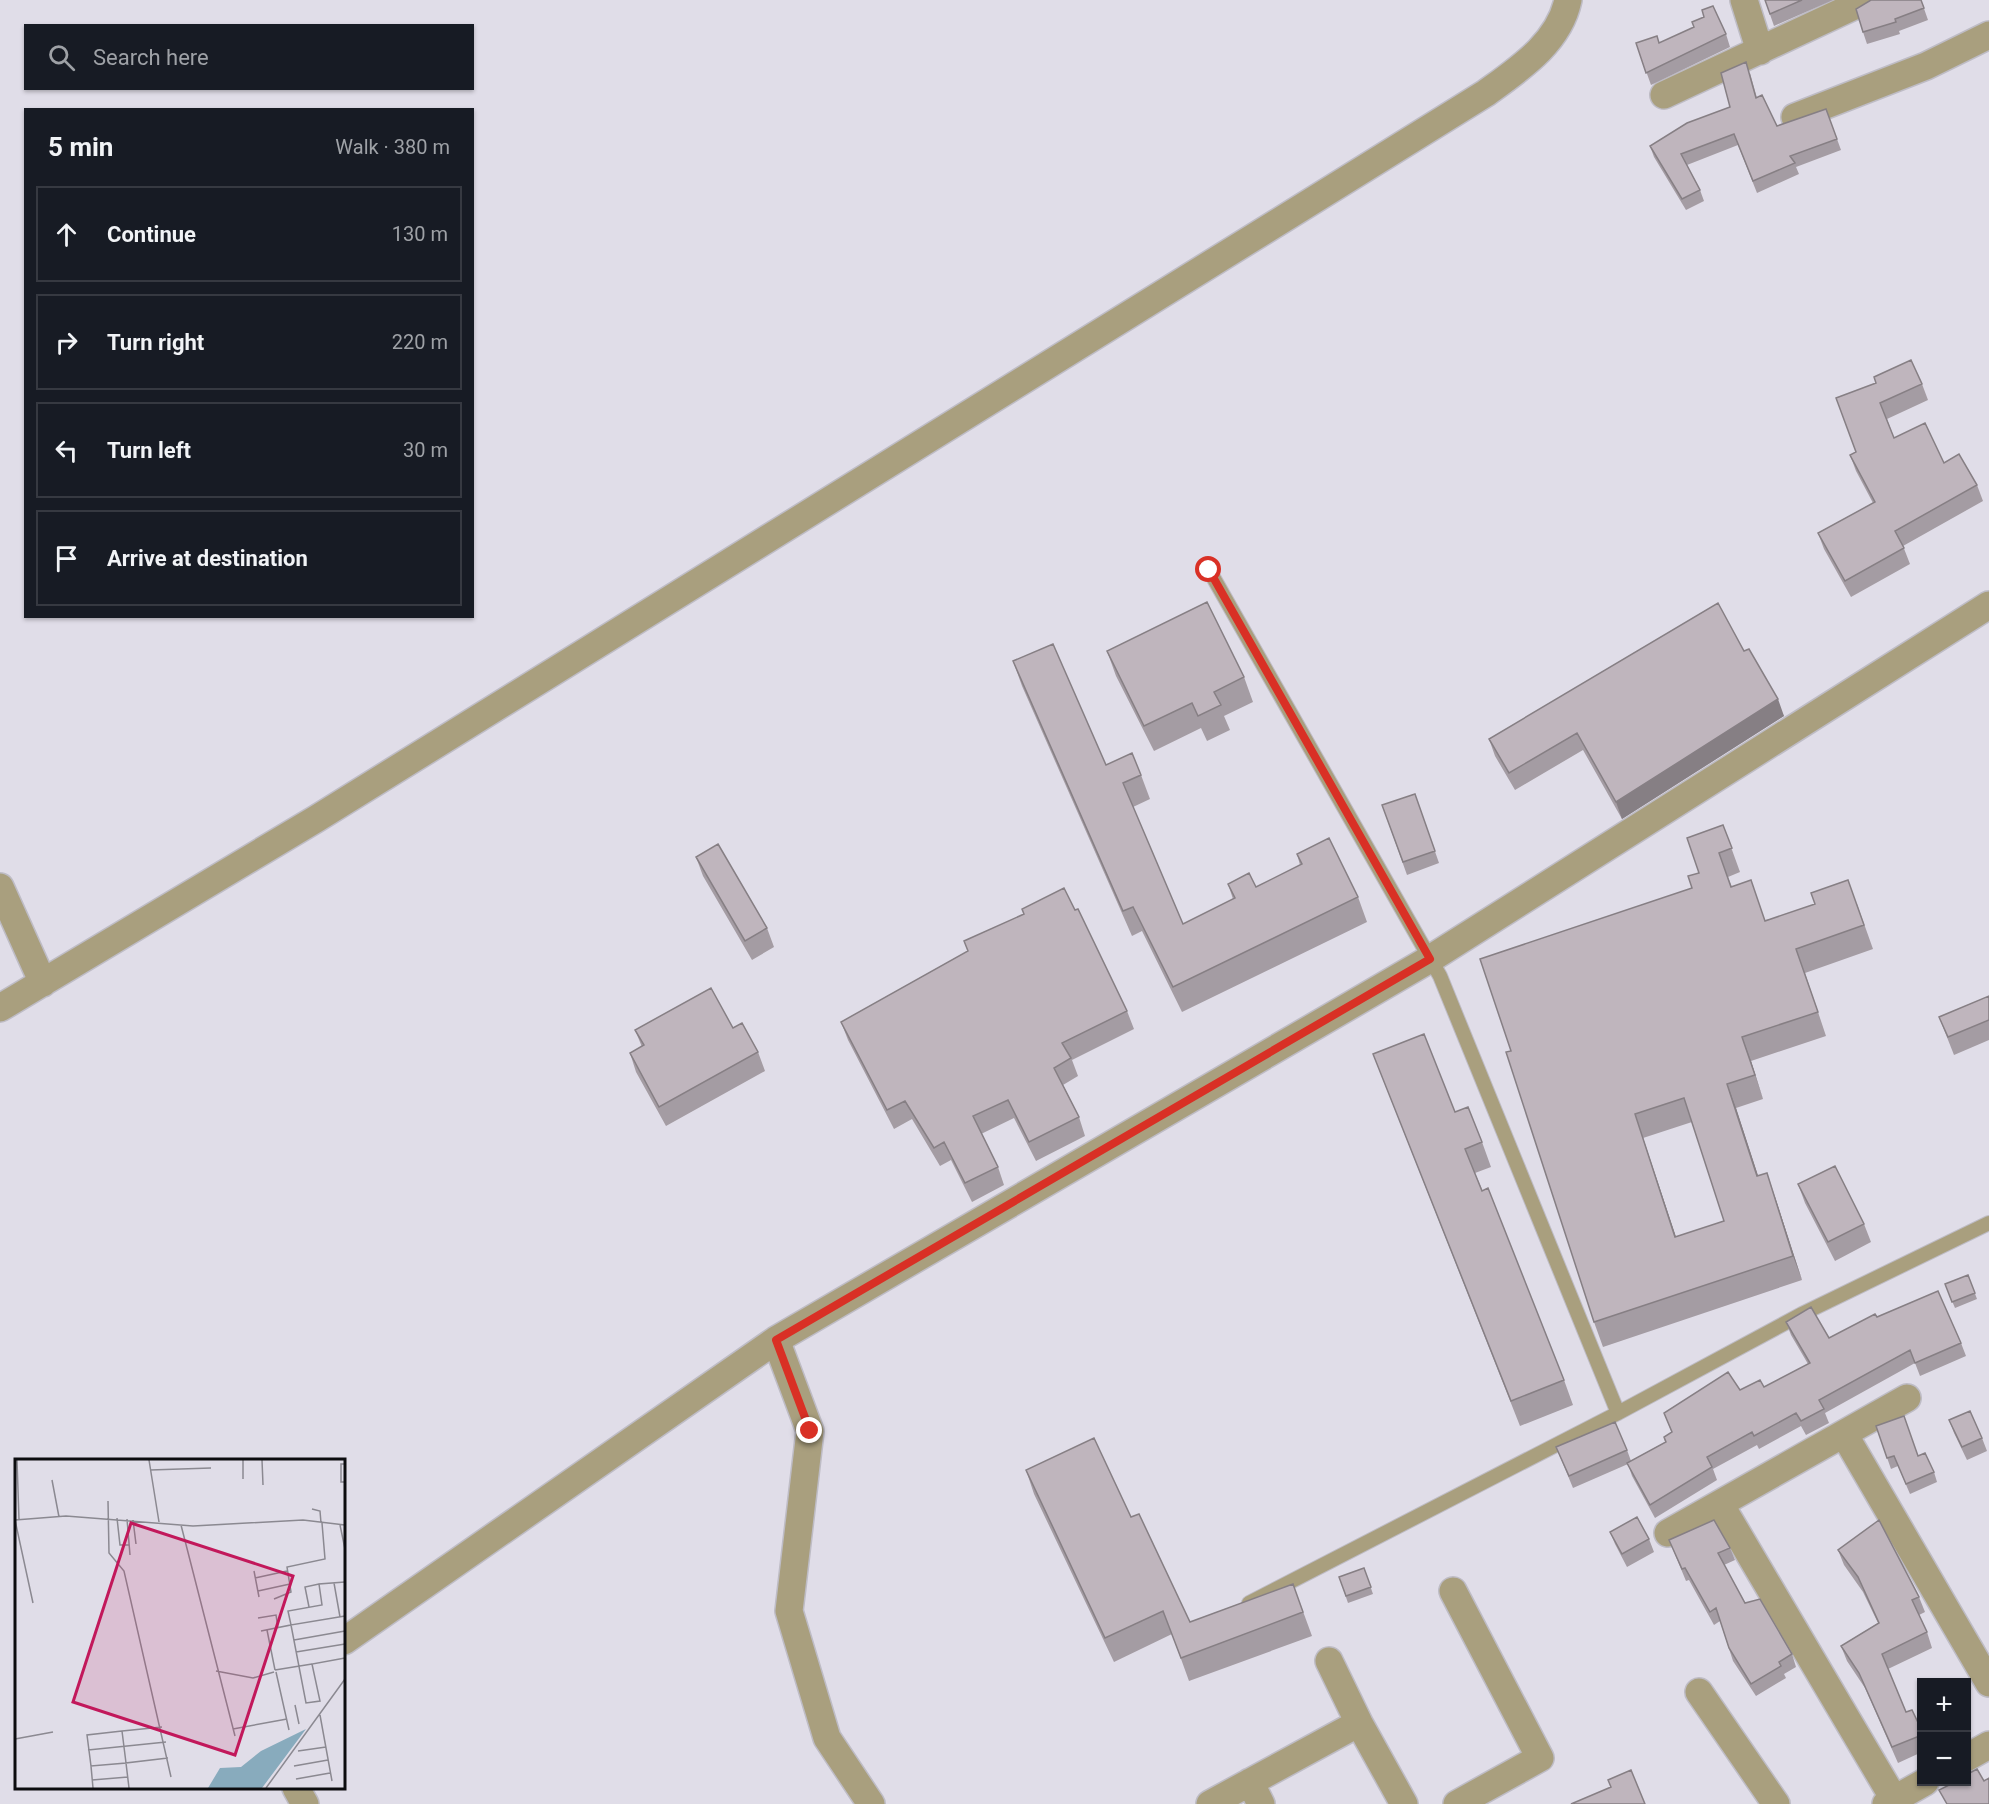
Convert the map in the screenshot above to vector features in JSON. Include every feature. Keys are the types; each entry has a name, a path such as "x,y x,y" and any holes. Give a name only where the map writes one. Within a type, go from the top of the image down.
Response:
{"street":[{"path":"0,1008 316,819 1486,93 1535,57 1565,13 1568,0"},
{"path":"1744,0 1760,51"},
{"path":"1664,95 1867,0"},
{"path":"1795,117 1926,66 1989,34"},
{"path":"345,1640 776,1340 1430,959 1989,605"},
{"path":"0,887 43,983"},
{"path":"776,1340 810,1431 789,1611 826,1738 871,1804"},
{"path":"1668,1533 1907,1398"},
{"path":"1844,1434 1989,1683"},
{"path":"1720,1504 1890,1802 1918,1786"},
{"path":"1453,1591 1540,1758 1457,1804"},
{"path":"1329,1661 1359,1723 1404,1804"},
{"path":"1699,1692 1776,1804"},
{"path":"1210,1804 1256,1793 1359,1723"},
{"path":"1971,1755 1989,1745"},
{"path":"297,1789 305,1804"}],"lane":[{"path":"1209,570 1440,976 1618,1413"},
{"path":"1235,1610 1618,1413 1802,1314 1989,1223"}],"building":[{"path":"1765,0 1802,0 1770,14"},
{"path":"1871,0 1921,0 1924,8 1895,19 1896,22 1863,32 1856,9"},
{"path":"1713,6 1726,34 1646,73 1636,43 1657,36 1659,43 1694,27 1692,22 1704,17 1702,10"},
{"path":"1746,62 1756,98 1762,95 1777,126 1826,109 1837,139 1790,156 1795,163 1753,181 1734,134 1681,154 1700,190 1682,199 1650,146 1687,123 1730,107 1721,73"},
{"path":"1911,360 1922,384 1880,403 1894,438 1925,423 1944,463 1959,454 1977,485 1895,531 1904,548 1845,581 1818,533 1875,502 1850,455 1856,452 1836,398 1876,383 1874,377"},
{"path":"1207,602 1244,677 1214,692 1221,705 1198,716 1192,703 1144,726 1107,651"},
{"path":"1718,603 1744,651 1749,649 1778,699 1616,802 1577,733 1509,773 1489,739"},
{"path":"1053,644 1106,765 1132,753 1141,775 1123,783 1183,924 1235,898 1228,884 1249,873 1256,887 1302,864 1297,854 1329,838 1358,897 1173,987 1133,907 1123,911 1013,661"},
{"path":"1415,794 1435,851 1403,862 1382,805"},
{"path":"1723,825 1732,848 1719,853 1731,887 1751,880 1765,921 1815,904 1811,893 1848,880 1864,925 1796,949 1818,1012 1742,1037 1755,1075 1727,1084 1757,1176 1767,1173 1793,1256 1594,1322 1506,1052 1511,1051 1480,959 1692,888 1688,876 1699,873 1687,838","holes":["1684,1098 1724,1221 1675,1237 1635,1114"]},
{"path":"718,844 767,928 745,941 696,857"},
{"path":"1064,888 1075,910 1078,909 1127,1011 1062,1043 1071,1058 1054,1068 1079,1117 1029,1142 1008,1100 973,1116 998,1167 965,1183 944,1142 934,1148 905,1101 887,1110 841,1022 968,951 964,941 1024,914 1022,909"},
{"path":"711,988 733,1028 742,1023 758,1052 659,1107 630,1053 644,1045 635,1030"},
{"path":"1989,996 1989,1020 1948,1037 1939,1017"},
{"path":"1424,1034 1455,1112 1468,1107 1482,1142 1465,1149 1482,1191 1488,1188 1564,1380 1511,1401 1373,1054"},
{"path":"1835,1166 1864,1224 1828,1242 1798,1184"},
{"path":"1968,1275 1975,1293 1952,1302 1945,1284"},
{"path":"1938,1291 1961,1343 1915,1363 1910,1350 1819,1400 1824,1409 1801,1421 1796,1413 1754,1436 1752,1432 1707,1457 1712,1467 1650,1505 1627,1463 1666,1442 1664,1437 1672,1432 1664,1413 1728,1372 1740,1390 1760,1380 1764,1387 1810,1363 1786,1322 1811,1307 1829,1338 1875,1314 1877,1317"},
{"path":"1970,1411 1982,1438 1962,1447 1949,1420"},
{"path":"1904,1416 1918,1456 1925,1453 1934,1472 1906,1484 1894,1456 1887,1458 1876,1426"},
{"path":"1615,1422 1627,1450 1569,1476 1556,1447"},
{"path":"1094,1438 1131,1517 1139,1514 1190,1622 1293,1584 1303,1612 1181,1658 1163,1611 1105,1638 1026,1470"},
{"path":"1637,1517 1649,1539 1622,1554 1610,1532"},
{"path":"1714,1520 1730,1548 1718,1553 1745,1603 1760,1599 1792,1654 1779,1662 1781,1666 1751,1684 1729,1648 1716,1608 1710,1612 1685,1568 1682,1569 1669,1540"},
{"path":"1879,1520 1919,1597 1912,1600 1927,1632 1882,1654 1906,1712 1912,1710 1917,1720 1917,1737 1892,1747 1859,1673 1841,1646 1879,1623 1858,1577 1838,1550"},
{"path":"1364,1568 1371,1587 1346,1596 1339,1577"},
{"path":"1977,1769 1984,1781 1989,1778 1989,1804 1947,1804 1939,1790 1947,1786 1971,1786 1971,1772"},
{"path":"1631,1770 1645,1804 1571,1804 1611,1787 1608,1780"}],"route":[{"path":"810,1431 776,1340 1430,959 1209,570"}]}
